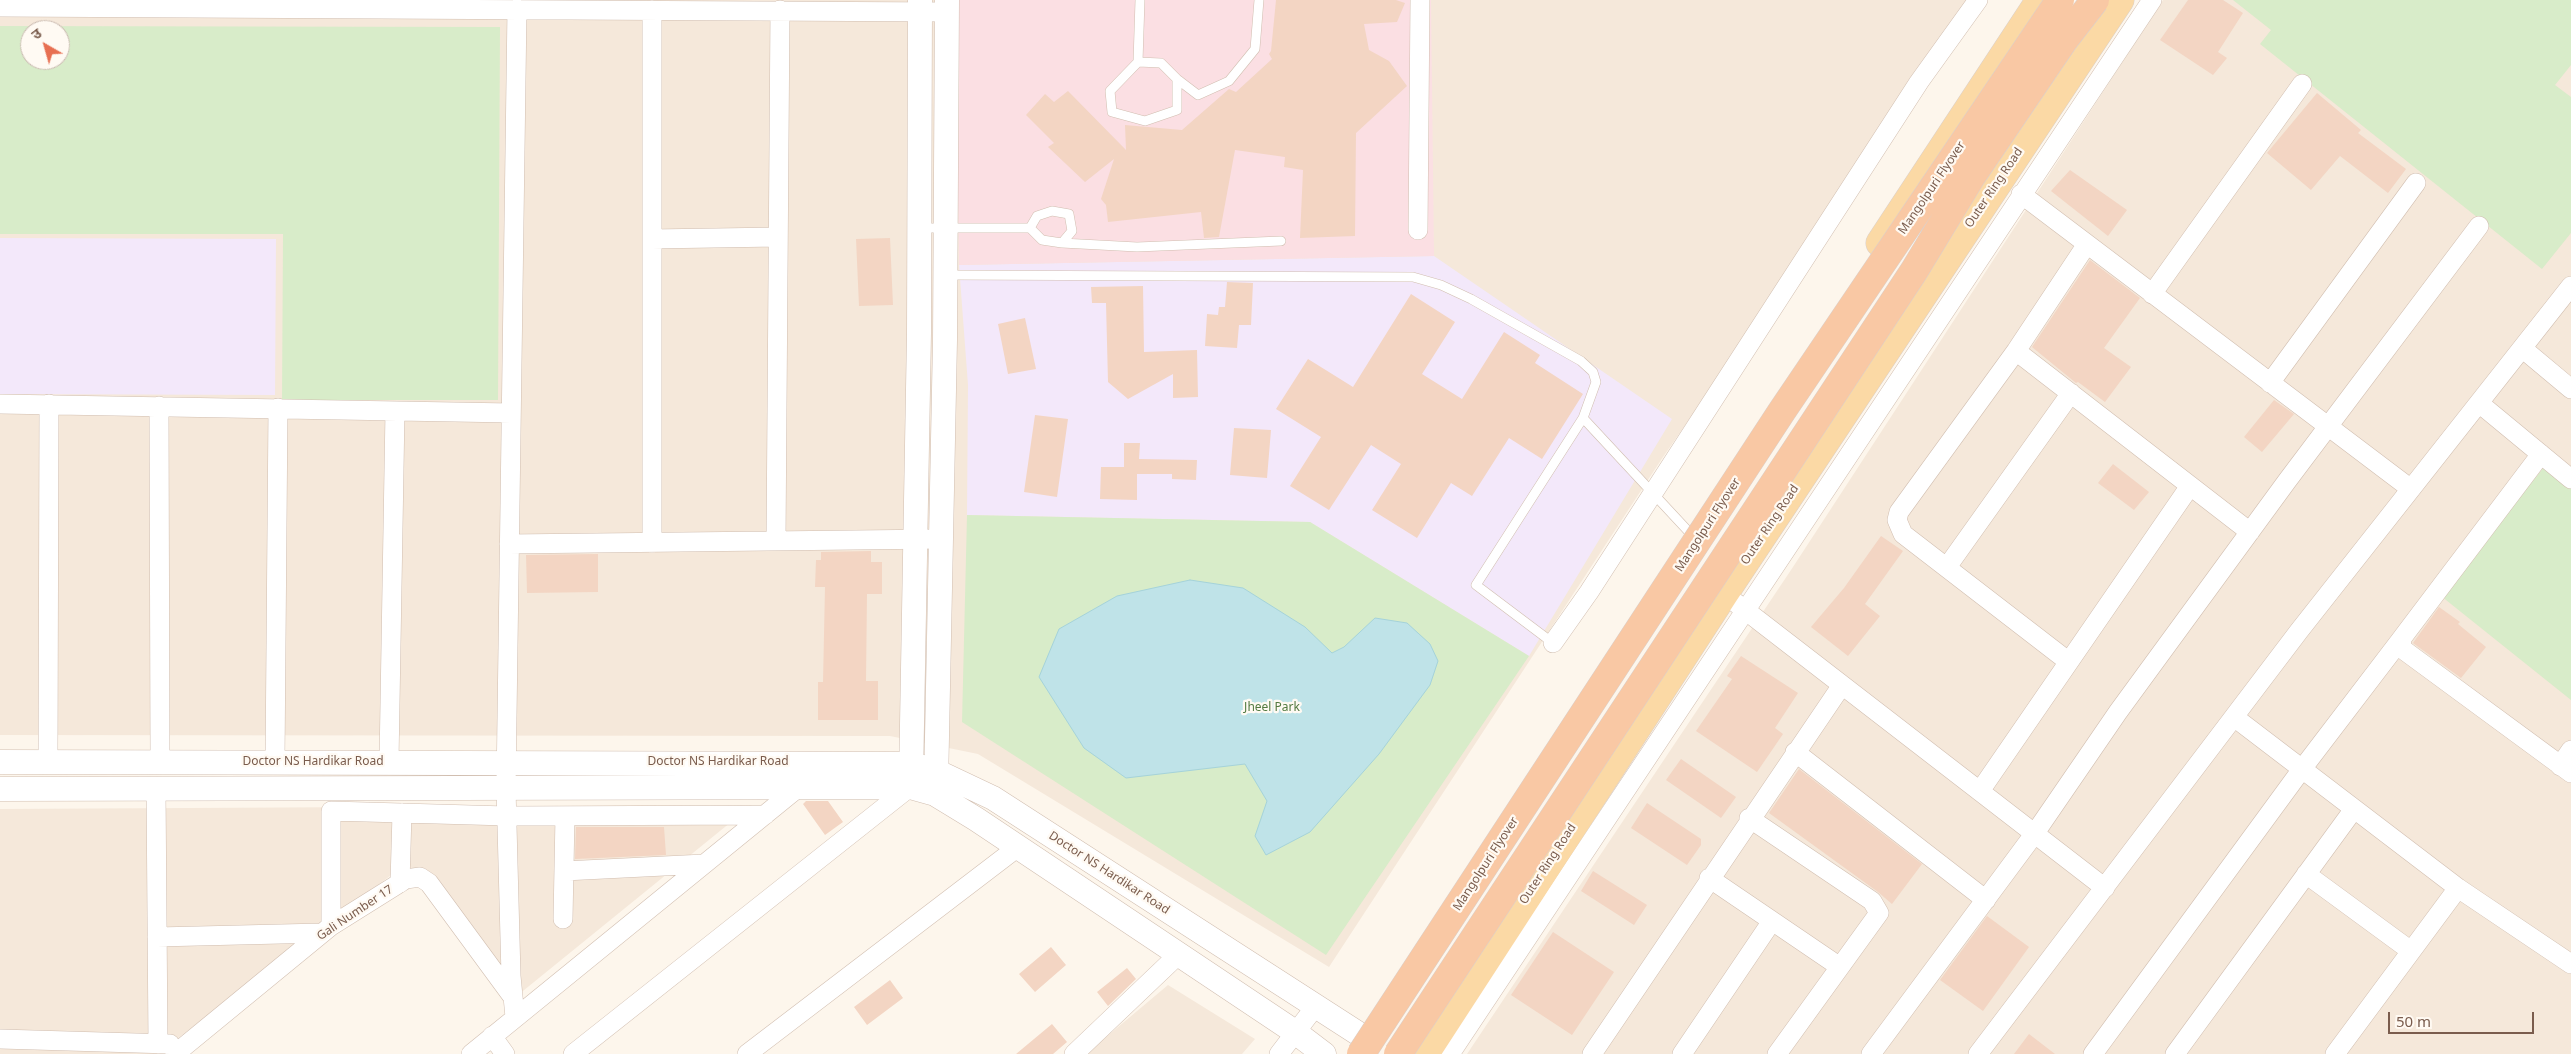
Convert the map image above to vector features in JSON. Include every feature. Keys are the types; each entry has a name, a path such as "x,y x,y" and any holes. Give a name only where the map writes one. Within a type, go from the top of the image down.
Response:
{"highway":[{"name":"Mangolpuri Flyover","path":"1355,1047 2060,0"},
{"path":"1398,1054 1914,271 1971,177 2064,40 2095,0"}],"main road":[{"path":"1355,1047 1450,895 2040,0"},
{"name":"Outer Ring Road","path":"1425,1054 1510,923 1734,602 2120,0"},
{"path":"1450,895 1510,923"}],"street":[{"path":"1418,230 1420,0"},
{"path":"1553,643 1652,494 1919,82 1978,0"},
{"path":"1450,1054 1734,602 2021,194 2152,0"},
{"path":"0,7 131,4 481,4 517,9 780,10 946,6 941,539 936,782"},
{"path":"573,1054 910,787 916,540 920,6"},
{"path":"515,1017 510,976 506,762 517,9"},
{"path":"652,10 652,543"},
{"path":"776,541 780,10"},
{"path":"2152,294 2302,84"},
{"path":"2270,383 2416,183"},
{"path":"2021,194 2411,489"},
{"path":"1870,1054 2035,834 2118,712 2250,532 2479,226"},
{"path":"652,239 778,237"},
{"path":"2069,662 1903,534 1897,520 1899,512 2016,351 2087,244"},
{"path":"1978,1054 2234,717 2571,286"},
{"path":"2522,348 2571,389"},
{"path":"2016,351 2250,532"},
{"path":"1947,567 2071,393"},
{"path":"2479,403 2571,479"},
{"path":"0,404 511,413"},
{"path":"48,404 48,762"},
{"path":"159,406 160,762"},
{"path":"275,762 278,408"},
{"path":"389,762 395,411"},
{"path":"2093,1054 2302,769 2541,454"},
{"path":"1980,791 2190,486"},
{"path":"509,544 941,539"},
{"path":"1734,602 2105,888"},
{"path":"2402,638 2401,648 2404,652 2566,769 2571,750"},
{"path":"1592,1054 1749,818 1842,685"},
{"path":"2234,717 2458,888 2571,964"},
{"path":"1795,752 1986,900"},
{"name":"Doctor NS Hardikar Road","path":"0,762 912,764 1018,847 1295,1032 1324,1054"},
{"name":"Doctor NS Hardikar Road","path":"0,789 910,787 936,782 993,798 1315,1007 1355,1047"},
{"path":"471,1054 799,787"},
{"path":"156,789 158,1044"},
{"path":"2175,1054 2354,809"},
{"path":"157,936 327,929 331,811 507,816 765,815"},
{"path":"400,883 402,813"},
{"path":"563,919 565,816"},
{"path":"1749,818 1872,901 1878,907 1879,913 1777,1054"},
{"path":"747,1054 1018,847"},
{"path":"564,871 704,864"},
{"path":"2306,874 2411,951"},
{"name":"Gali Number 17","path":"181,1049 327,929 406,879 420,877 429,883 513,998"},
{"path":"1710,878 1840,967"},
{"path":"2335,1054 2458,888"},
{"path":"1682,1054 1772,920"},
{"path":"1074,1054 1179,954"},
{"path":"1279,1054 1315,1007"},
{"path":"492,1036 506,1054"},
{"path":"0,1039 158,1044 181,1049"}],"lane":[{"path":"1140,0 1138,62 1110,91 1112,112 1146,121 1177,110 1177,79"},
{"path":"1138,62 1161,63 1177,79 1198,94 1229,81 1255,49 1259,0"},
{"path":"1030,228 1037,216 1052,211 1069,214 1072,231 1062,243"},
{"path":"919,228 1030,228 1042,240 1062,243 1137,247 1281,241"},
{"path":"944,274 1413,277 1441,285 1471,299 1581,361 1593,372 1596,382 1583,418 1476,585 1553,643"},
{"path":"1583,418 1689,532"}],"shaded area":[{"path":"0,0 1980,0 1663,457 1329,967 978,754 890,736 0,735"},
{"path":"955,0 1431,0 1434,256 959,265"},
{"path":"2163,0 2571,0 2571,1054 1467,1054 1791,570"},
{"path":"0,238 276,239 275,395 0,394"},
{"path":"1434,256 1672,419 1529,656 1310,522 967,515 968,385 959,265"},
{"path":"752,805 518,995 403,866 157,1054 0,1054 0,809"},
{"path":"1168,985 1255,1039 1242,1054 1086,1054"}],"green space":[{"path":"2233,0 2571,0 2571,65 2555,85 2571,97 2571,233 2542,269 2260,44 2271,30"},
{"path":"0,26 20,26 20,70 70,70 70,26 500,27 498,400 282,400 283,234 0,234"},
{"path":"2544,467 2571,488 2571,700 2441,596"},
{"name":"Jheel Park","path":"967,515 1310,522 1529,656 1326,955 962,722"}],"water":[{"path":"1190,580 1243,588 1305,627 1332,653 1344,647 1375,618 1407,623 1430,644 1438,661 1430,685 1379,754 1310,832 1266,855 1255,836 1267,801 1245,764 1126,778 1084,748 1039,677 1059,629 1117,596"}],"building":[{"path":"1276,0 1396,0 1405,3 1397,22 1364,24 1369,50 1389,61 1407,86 1356,133 1355,236 1300,238 1303,170 1284,167 1285,157 1235,150 1219,237 1204,238 1201,212 1108,222 1106,205 1101,199 1114,159 1085,182 1048,147 1054,143 1026,115 1045,94 1054,102 1068,91 1126,150 1125,125 1182,130 1229,89 1236,92 1272,59 1269,54 1271,51"},
{"path":"2188,0 2223,0 2243,13 2218,52 2227,58 2213,75 2160,40"},
{"path":"2317,93 2361,130 2358,133 2406,169 2388,193 2340,156 2311,190 2267,153"},
{"path":"2070,170 2127,210 2108,236 2051,191"},
{"path":"890,238 893,305 859,306 856,239"},
{"path":"2090,260 2140,298 2104,348 2131,367 2105,402 2078,382 2076,383 2032,347"},
{"path":"1227,282 1253,283 1251,325 1239,325 1237,348 1205,346 1207,314 1218,315 1219,307 1225,307"},
{"path":"1143,286 1144,352 1197,350 1198,397 1173,398 1173,374 1128,399 1108,382 1106,303 1092,303 1091,287"},
{"path":"1411,294 1455,322 1422,374 1462,399 1504,332 1540,355 1535,363 1583,394 1542,459 1509,438 1472,496 1451,483 1417,538 1372,510 1401,464 1371,445 1329,510 1290,486 1321,437 1276,409 1308,359 1353,387"},
{"path":"1025,318 1036,369 1008,374 998,324"},
{"path":"2274,400 2294,414 2262,452 2244,437"},
{"path":"1035,415 1068,419 1057,497 1024,492"},
{"path":"1234,428 1271,430 1267,478 1230,475"},
{"path":"1124,443 1140,443 1139,459 1197,460 1196,480 1172,479 1172,474 1137,474 1137,500 1100,499 1101,467 1124,467"},
{"path":"2113,464 2149,492 2134,510 2098,483"},
{"path":"1881,536 1903,551 1865,604 1880,616 1848,656 1811,627 1844,588"},
{"path":"871,551 871,562 882,562 882,594 867,594 866,681 878,681 878,720 818,720 818,682 823,682 825,587 815,587 816,560 821,560 821,552"},
{"path":"598,554 598,592 527,593 526,555"},
{"path":"2439,607 2460,622 2458,624 2486,647 2461,678 2413,643"},
{"path":"1741,656 1798,693 1775,728 1783,734 1757,772 1696,731 1732,679 1727,676"},
{"path":"1681,759 1736,797 1721,818 1666,780"},
{"path":"1799,769 1922,864 1892,904 1769,813"},
{"path":"806,801 828,801 843,822 825,835 803,804"},
{"path":"1647,803 1701,839 1701,845 1687,865 1631,828"},
{"path":"576,827 664,827 666,855 575,859"},
{"path":"1593,871 1647,905 1634,925 1581,891"},
{"path":"1987,916 2029,947 1983,1011 1940,980"},
{"path":"1553,932 1614,972 1572,1035 1511,995"},
{"path":"1051,947 1066,965 1035,992 1019,974"},
{"path":"1127,968 1136,979 1108,1006 1097,992"},
{"path":"890,980 903,998 867,1025 854,1007"},
{"path":"1052,1024 1067,1042 1053,1054 1016,1054"},
{"path":"2029,1034 2055,1054 2014,1054"}]}
